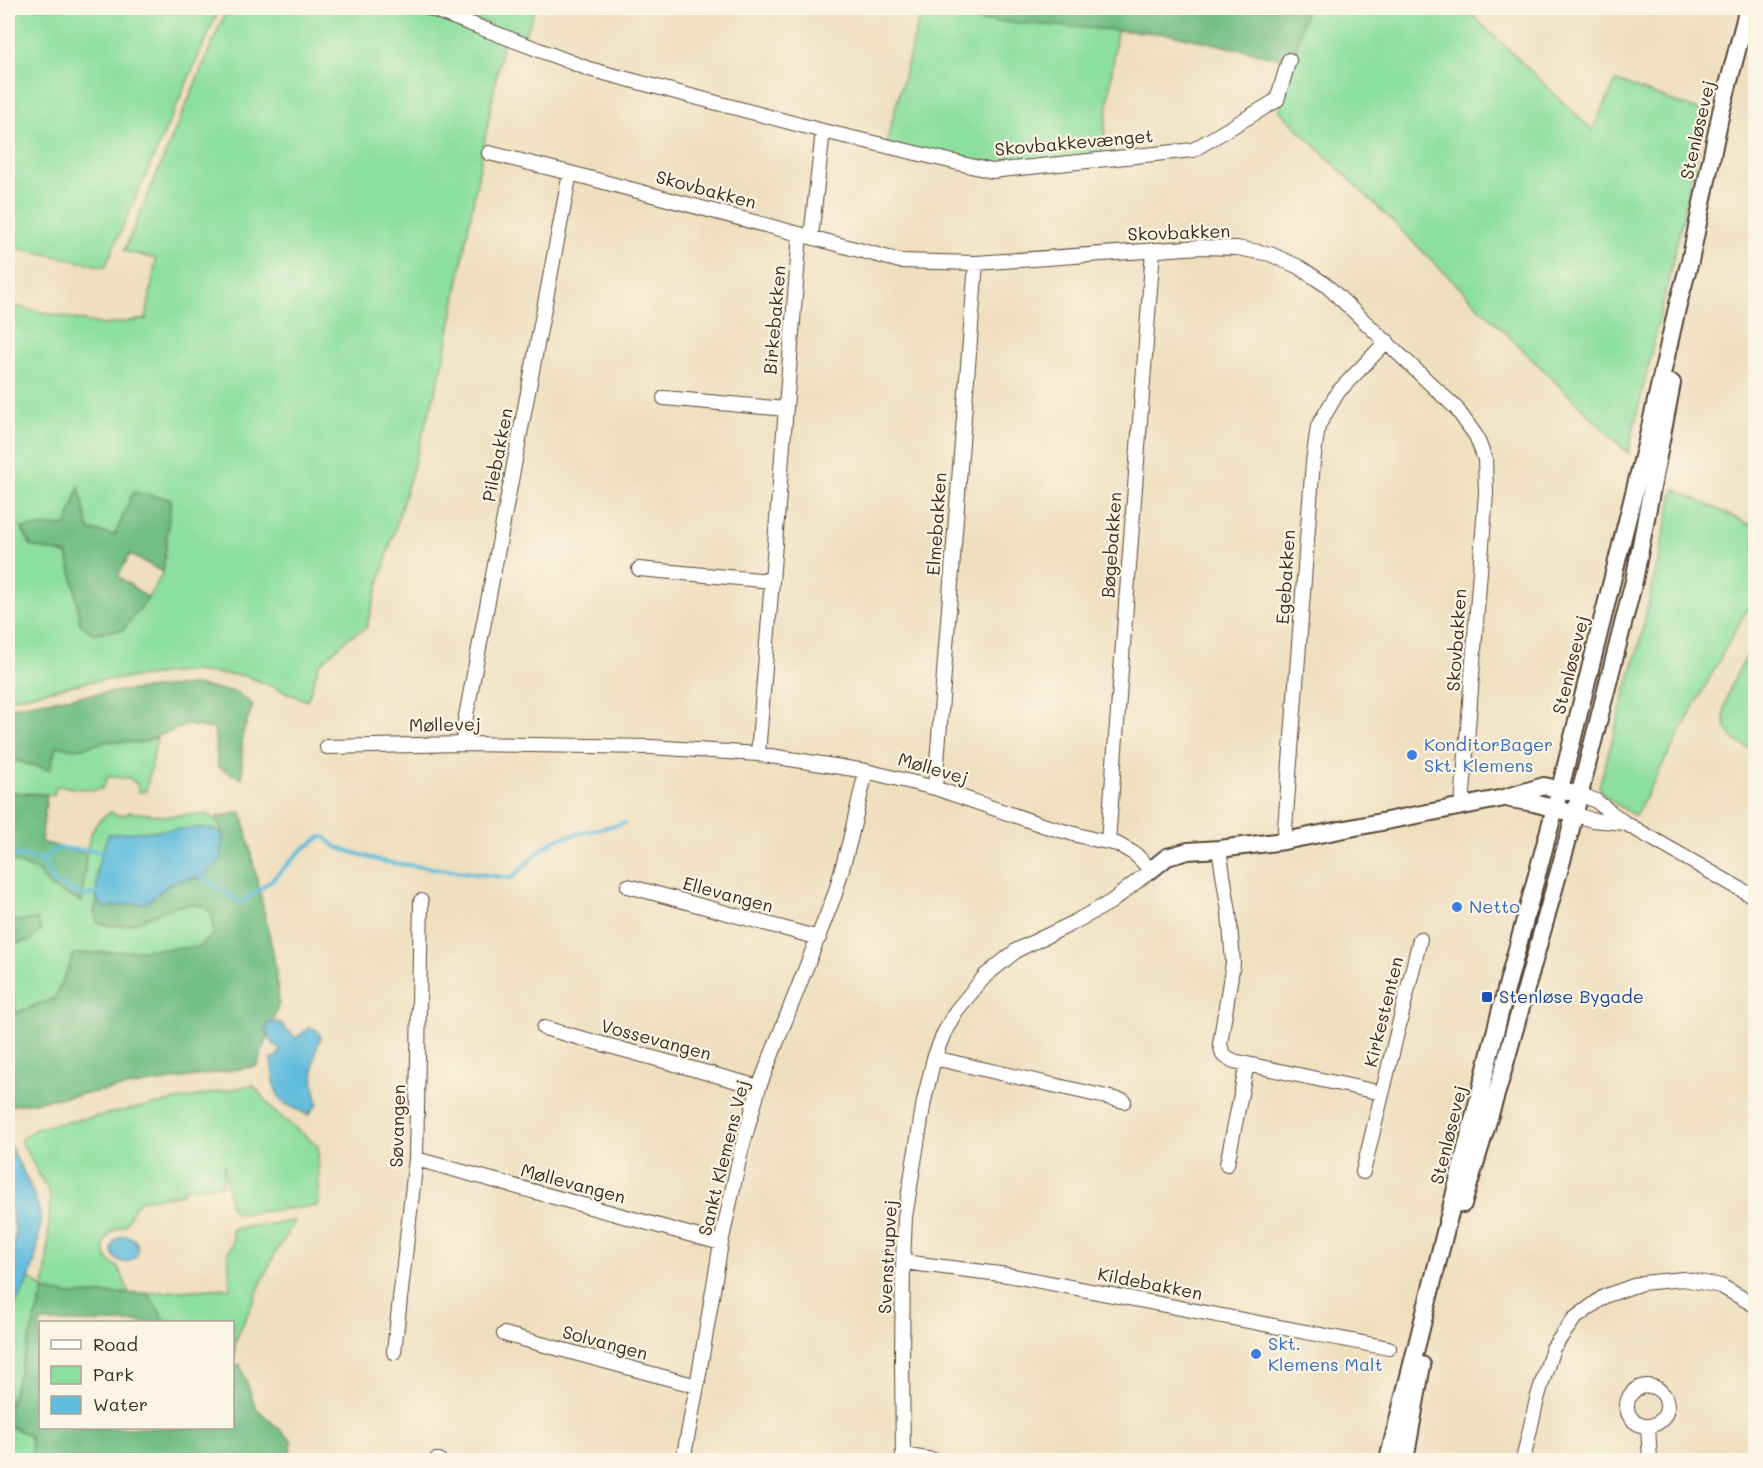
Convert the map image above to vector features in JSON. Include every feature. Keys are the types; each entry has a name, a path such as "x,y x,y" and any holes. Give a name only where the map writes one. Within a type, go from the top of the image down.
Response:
{"street":[{"name":"Skovbakkevænget","path":"429,8 589,69 823,131 992,171 1193,150 1277,100 1289,60"},
{"name":"Stenløsevej","path":"1388,1461 1502,1005 1560,789 1649,435 1678,304 1690,261 1721,112 1748,8"},
{"path":"806,236 823,131"},
{"name":"Skovbakken","path":"489,153 900,261 976,263 1200,247 1237,248 1270,254 1299,267 1326,285 1456,408 1476,436 1485,459 1486,493 1462,806"},
{"name":"Pilebakken","path":"463,744 465,721 570,173"},
{"name":"Birkebakken","path":"758,754 786,409 806,236"},
{"name":"Bøgebakken","path":"1108,842 1153,250"},
{"name":"Stenløsevej","path":"1406,1461 1428,1336 1441,1280 1501,1078 1580,794 1634,581 1687,303 1690,261"},
{"name":"Elmebakken","path":"935,788 976,263"},
{"name":"Egebakken","path":"1284,841 1313,462 1318,426 1338,392 1387,341"},
{"path":"664,398 786,409"},
{"path":"639,569 772,581"},
{"name":"Møllevej","path":"327,747 463,744 651,747 758,754 866,771 935,788 1042,825 1125,847 1151,870"},
{"name":"Sankt Klemens Vej","path":"683,1461 721,1243 741,1151 759,1087 835,894 866,771"},
{"path":"1151,870 1167,857 1188,851 1284,841 1504,798 1544,786 1580,794 1596,801 1625,823 1755,898"},
{"path":"1504,798 1555,808 1592,820 1625,823"},
{"name":"Kirkestenten","path":"1219,849 1229,912 1233,963 1220,1044 1223,1054 1234,1061 1382,1094"},
{"name":"Svenstrupvej","path":"903,1458 902,1361 905,1217 924,1101 934,1058 944,1033 956,1011 985,976 1017,950 1111,902 1151,870"},
{"name":"Ellevangen","path":"628,886 819,938"},
{"name":"Søvangen","path":"394,1352 416,1159 422,901"},
{"name":"Kirkestenten","path":"1363,1172 1420,939"},
{"name":"Vossevangen","path":"544,1028 759,1087"},
{"path":"934,1058 1124,1101"},
{"path":"1227,1164 1246,1064"},
{"name":"Møllevangen","path":"416,1159 721,1243"},
{"name":"Kildebakken","path":"903,1262 1008,1275 1389,1348"},
{"path":"1523,1461 1537,1399 1553,1348 1574,1319 1605,1296 1642,1283 1683,1279 1721,1286 1755,1306"},
{"name":"Solvangen","path":"504,1334 697,1386"},
{"path":"1648,1426 1650,1461"},
{"path":"903,1458 933,1461"}],"green space":[{"path":"8,8 194,8 217,14 105,267 8,246"},
{"path":"230,8 418,8 468,25 503,41 443,365 366,628 349,637 319,665 307,701 247,676 192,671 88,682 8,699 8,305 103,325 146,319 156,259 124,251 224,16","holes":["79,487 89,530 115,535 133,492 171,499 163,572 148,598 123,630 75,587 67,554 31,546 22,529 67,525"]},
{"path":"443,8 536,8 524,37"},
{"path":"921,8 1306,8 1293,61 1171,34 920,16"},
{"path":"1306,8 1465,8 1592,130 1616,81 1707,113 1628,453 1279,110"},
{"path":"920,16 1117,30 1102,154 993,166 886,144"},
{"path":"79,486 89,530 115,535 133,492 171,499 163,572 130,554 118,576 148,598 123,630 93,633 80,624 75,587 67,554 31,546 22,528 67,525"},
{"path":"1674,489 1755,527 1755,594 1635,816 1605,797 1599,787 1640,641"},
{"path":"1755,643 1755,750 1738,742 1728,731 1724,717 1731,686"},
{"path":"194,685 236,692 253,705 242,736 242,779 218,767 214,729 188,725 141,743 109,741 77,749 56,746 50,770 17,761 8,762 8,708 101,694"},
{"path":"157,737 146,791 138,792 138,785 129,778 107,777 101,789 56,786 54,795 8,792 8,762 17,761 50,770 56,745 77,749 109,741 141,743"},
{"path":"8,792 47,795 41,842 86,854 82,902 50,887 39,872 8,859"},
{"path":"110,812 120,815 130,812 165,816 208,814 219,824 223,835 213,829 97,868 97,901 94,913 134,923 164,909 193,904 207,908 213,917 213,934 199,947 75,954 55,998 16,1013 8,974 8,945 31,940 37,919 8,922 8,859 39,872 50,887 82,902 90,838 99,821"},
{"path":"242,812 274,957 279,1003 257,1066 8,1106 8,974 16,1013 55,998 74,954 199,947 213,934 213,918 206,908 197,905 175,907 135,923 112,926 98,923 94,913 97,901 105,908 146,903 172,882 202,877 223,835 217,817"},
{"path":"37,919 41,931 31,940 8,945 8,922"},
{"path":"253,1085 275,1112 318,1146 319,1203 316,1206 237,1214 230,1206 224,1163 223,1184 183,1189 183,1194 141,1200 133,1209 125,1226 115,1230 107,1237 104,1247 107,1258 123,1276 129,1293 69,1295 44,1290 8,1410 8,1313 17,1302 29,1278 44,1289 48,1250 50,1194 20,1140 37,1128"},
{"path":"295,1221 274,1255 235,1342 234,1367 234,1321 165,1321 148,1293 230,1288 228,1252 233,1243 232,1229"},
{"path":"44,1290 69,1295 148,1293 165,1321 39,1321 39,1429 234,1429 234,1367 240,1364 256,1408 292,1441 289,1460 33,1460 30,1436 8,1425 8,1410"},
{"path":"8,1425 30,1436 33,1460 8,1460"}],"water":[{"path":"213,829 223,835 221,861 202,877 172,882 146,903 105,908 97,901 97,868 108,834"},
{"path":"279,1022 296,1038 310,1027 317,1030 321,1037 314,1070 314,1087 318,1103 308,1115 282,1102 275,1088 271,1060 281,1050 272,1043 266,1032 268,1023"},
{"path":"8,1142 34,1195 40,1219 38,1244 30,1276 21,1295 8,1313 8,1269 14,1247 15,1231 8,1200"},
{"path":"125,1236 134,1240 138,1249 134,1258 125,1262 116,1258 112,1249 116,1240"}],"waterway":[{"path":"202,877 241,903 271,881 303,849 321,837 326,838 336,847 384,862 512,878 535,855 556,839 625,823"},
{"path":"42,860 57,848 103,851"},
{"path":"8,854 42,860 53,882 84,896 97,893"}],"place":[{"name":"KonditorBager Skt. Klemens","path":"1412,755"},
{"name":"Netto","path":"1457,907"},
{"name":"Stenløse Bygade","path":"1487,997"},
{"name":"Skt. Klemens Malt","path":"1256,1354"}]}
